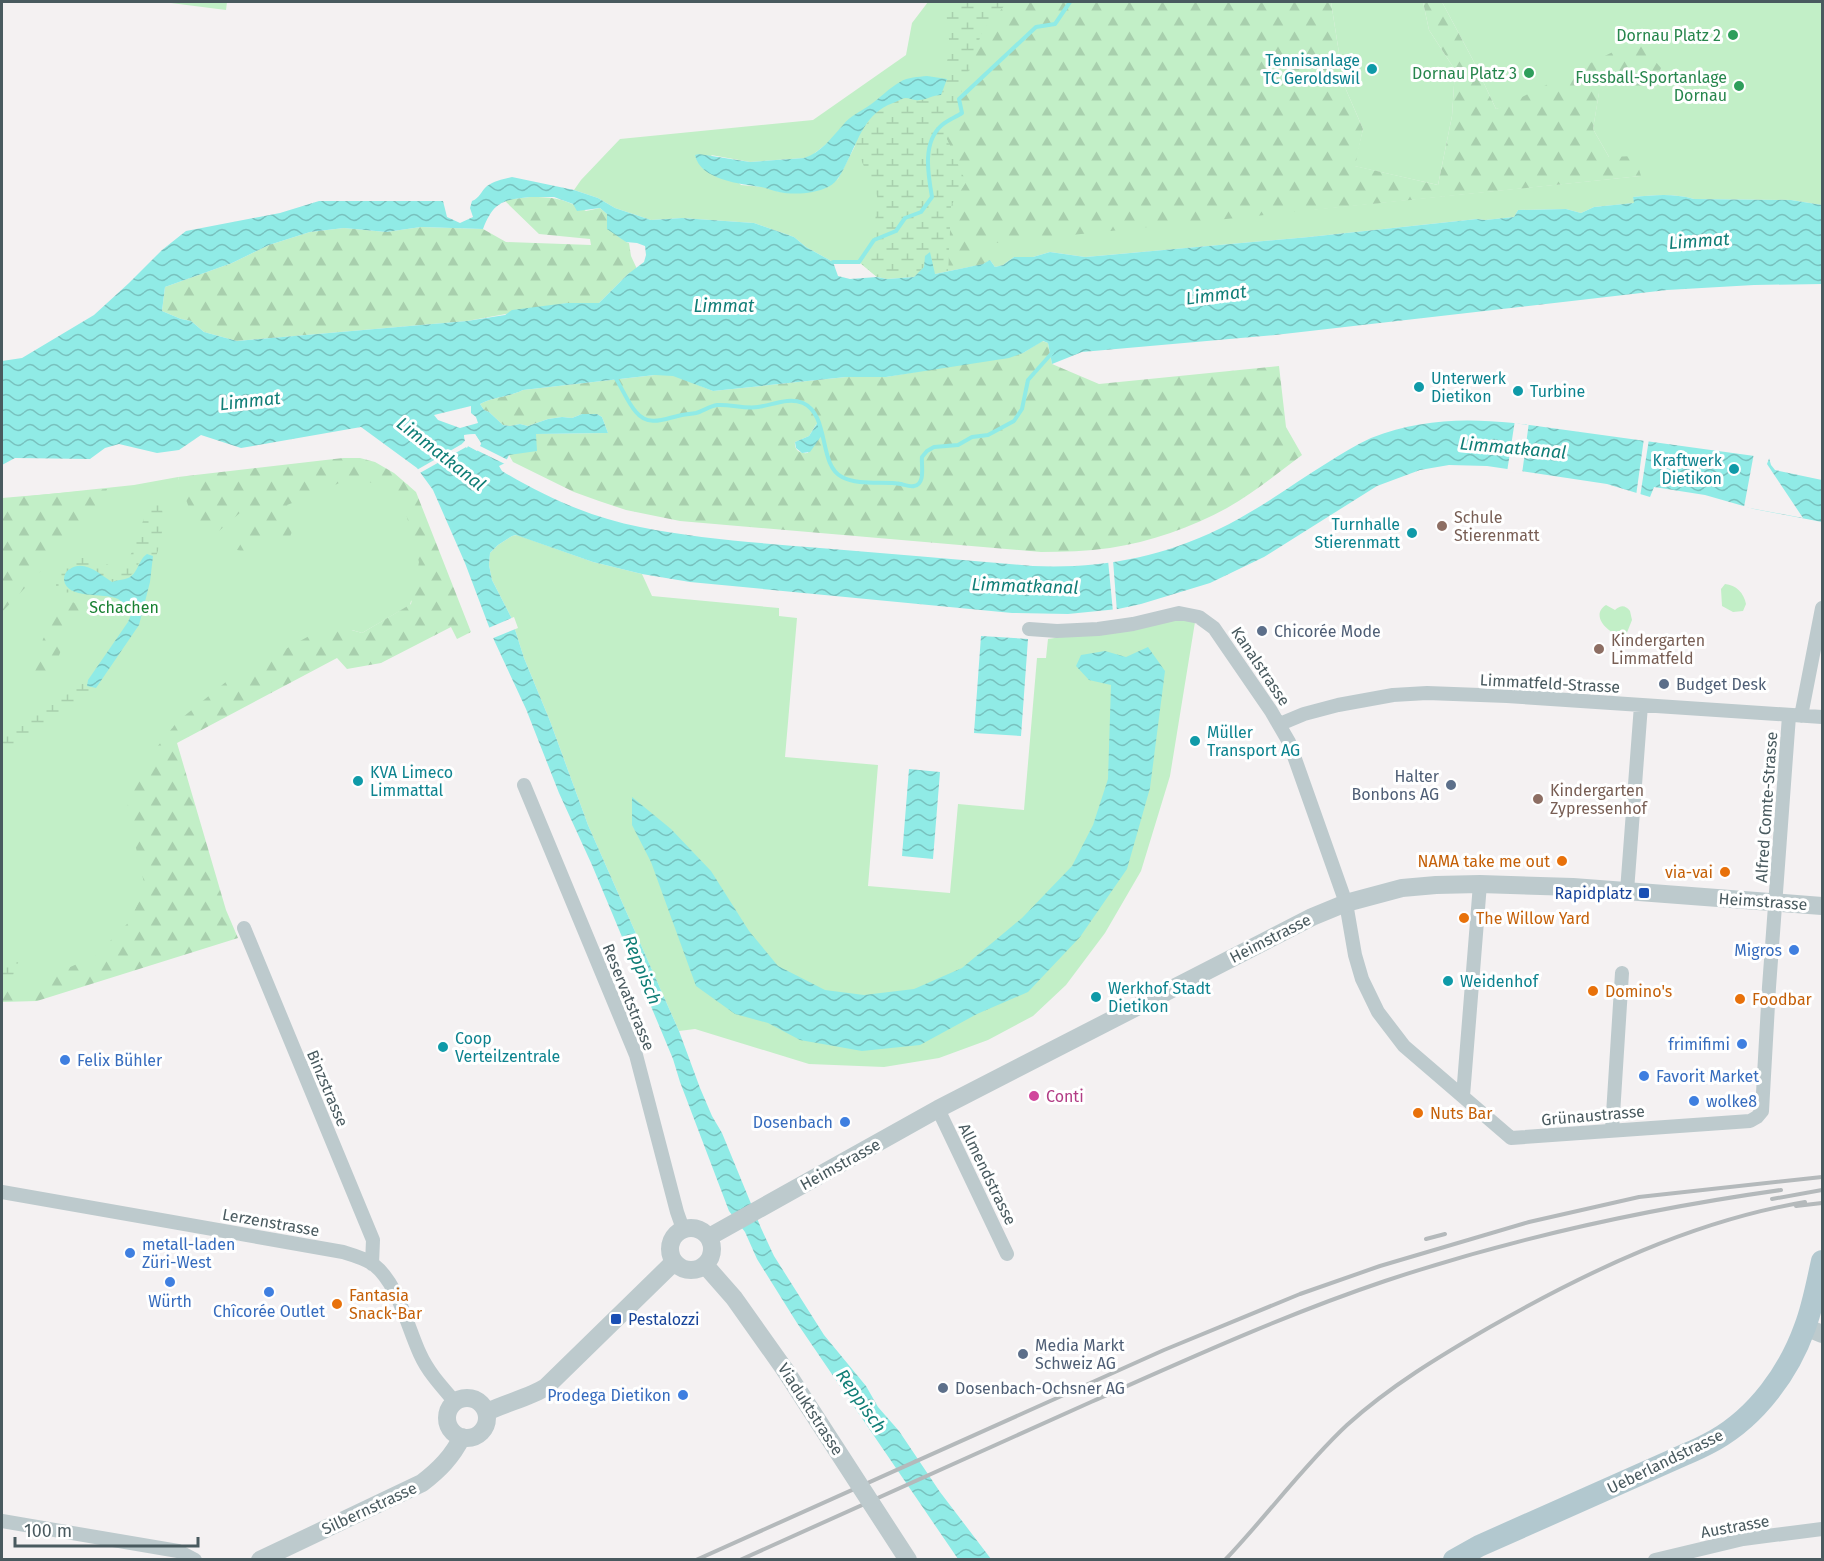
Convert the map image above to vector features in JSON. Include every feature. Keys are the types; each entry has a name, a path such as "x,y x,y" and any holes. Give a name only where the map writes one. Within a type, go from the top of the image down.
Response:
{"main road":[{"name":"Ueberlandstrasse","path":"1454,1560 1479,1546 1686,1454 1716,1439 1744,1419 1769,1392 1814,1331 1822,1261"}],"street":[{"name":"Alfred Comte-Strasse","path":"1776,902 1795,716 1822,608"},
{"name":"Kanalstrasse","path":"1029,629 1057,631 1098,629 1179,614 1199,617 1209,624 1219,633 1280,724 1296,761 1346,903"},
{"name":"Limmatfeld-Strasse","path":"1280,724 1304,714 1338,705 1414,693 1507,696 1822,717"},
{"path":"1627,891 1641,705"},
{"name":"Reservatstrasse","path":"524,785 636,1055 676,1212 683,1229"},
{"path":"1463,1096 1480,884"},
{"name":"Heimstrasse","path":"717,1232 938,1109 1312,917 1346,903 1402,888 1480,884 1542,885 1822,906"},
{"name":"Grünaustrasse","path":"1346,903 1359,968 1378,1012 1404,1046 1511,1138 1750,1121 1758,1118 1762,1111 1776,902"},
{"name":"Binzstrasse","path":"244,928 373,1240 372,1264"},
{"path":"1612,1130 1622,973"},
{"name":"Allmendstrasse","path":"938,1109 1007,1254"},
{"name":"Lerzenstrasse","path":"2,1191 343,1252 372,1264 391,1286 424,1361 455,1402"},
{"path":"698,1228 717,1232 712,1244 713,1252 705,1265 692,1270 674,1262 670,1247 676,1233 683,1229 698,1228"},
{"path":"487,1412 539,1392 546,1387 674,1262"},
{"name":"Viaduktstrasse","path":"705,1265 734,1298 785,1370 908,1560"},
{"path":"461,1399 476,1400 487,1412 486,1426 476,1436 462,1437 450,1429 448,1415 455,1402 461,1399"},
{"name":"Silbernstrasse","path":"260,1560 422,1484 449,1460 462,1437"},
{"path":"2,1521 178,1551 195,1560"},
{"name":"Austrasse","path":"1655,1560 1743,1539 1822,1529"}],"green space":[{"path":"163,2 227,2 226,10"},
{"path":"928,2 1308,2 1309,210 1640,176 1609,157 1593,129 1599,92 1616,82 1654,90 1661,68 1496,109 1442,2 1822,2 1822,205 1791,200 1694,199 1671,195 1633,197 1635,203 1594,207 1581,213 1566,209 1518,210 1514,217 1309,237 1085,257 1050,252 1033,257 1014,257 1003,265 995,267 990,260 983,264 934,274 877,277 859,262 833,262 806,247 794,237 754,223 682,218 651,220 615,208 598,198 574,190 620,139 813,120 906,55 912,23","holes":["829,142 855,146 838,179 815,191 798,193 741,185 711,155 750,162 804,158 811,156"]},
{"path":"945,2 1008,2 983,29 959,99 962,113 941,126 966,182 951,206 948,271 934,274 930,253 925,256 924,267 914,277 887,279 877,277 859,262 874,240 877,196 855,146 868,122 887,105 904,99 921,100 941,95 947,79 943,78 950,49"},
{"path":"1008,2 1331,2 1344,85 1363,129 1355,166 1438,185 1452,116 1455,70 1429,30 1423,2 1442,2 1496,109 1637,40 1661,68 1654,91 1616,82 1599,93 1593,129 1609,157 1635,156 1641,176 995,243 985,240 990,260 983,264 948,271 951,206 966,182 941,126 962,113 959,99 983,29"},
{"path":"1331,2 1423,2 1429,30 1455,70 1452,116 1438,185 1354,166 1363,129 1344,85"},
{"path":"530,197 559,200 586,211 600,208 607,214 608,222 629,243 631,256 637,269 628,274 599,303 567,303 467,321 237,341 204,332 191,321 162,311 165,287 232,263 269,245 310,232 344,228 386,232 421,227 483,229 506,242 591,245 590,239 539,234 504,200"},
{"path":"1042,341 1048,343 1052,364 1099,384 1279,366 1286,427 1302,455 1237,502 1185,527 1155,538 1110,548 1041,552 680,521 626,510 574,492 513,462 509,455 536,434 608,433 602,417 597,414 582,414 572,418 548,419 528,426 520,424 510,426 503,425 480,404 523,390 655,375 673,375 713,391 846,377 886,377 1023,353","holes":["817,423 808,453 798,451 795,442 809,436"]},
{"path":"360,458 375,462 394,473 416,492 471,632 457,639 451,627 381,663 347,669 337,658 177,743 226,910 238,938 37,1001 2,1002 2,989 50,987 50,976 95,956 130,921 145,887 127,809 134,776 177,722 227,681 331,624 362,633 411,604 419,562 404,506 390,488 351,477 287,505 295,523 290,537 265,535 251,554 237,550 253,524 241,512 213,536 199,536 178,477"},
{"name":"Schachen","path":"365,460 408,485 449,583 411,601 410,605 362,633 352,630 172,728 225,929 41,995 2,995 2,499 134,485 178,477 179,480"},
{"path":"107,489 100,509 2,612 2,498"},
{"path":"159,497 163,523 158,551 152,567 153,556 141,558 133,573 123,579 112,582 96,572 67,588 72,592 63,593 56,586 57,570 72,558 86,555 113,567 123,567 134,547 149,509"},
{"path":"517,535 593,562 642,574 652,596 779,608 779,616 797,618 785,757 878,765 868,886 950,893 958,804 1024,810 1037,658 1046,658 1048,639 1178,619 1195,622 1170,776 1141,871 1105,933 1066,985 1033,1016 988,1040 939,1058 884,1067 809,1064 695,1029 679,1031 588,825 524,658 511,617 492,580 489,565 490,553 498,545"},
{"path":"1725,584 1733,586 1741,593 1746,604 1743,611 1733,612 1722,606 1721,589"},
{"path":"66,599 81,606 53,671 38,689 31,687 43,639"},
{"path":"1606,605 1615,610 1625,607 1630,611 1632,620 1626,635 1614,633 1604,625 1600,615"},
{"path":"88,680 88,686 96,688 85,700 2,753 2,737"},
{"path":"19,959 15,973 5,983 2,983 2,961"}],"water":[{"path":"927,76 947,79 941,95 917,100 905,98 883,107 869,120 839,176 831,185 822,189 791,193 733,182 705,170 698,163 695,155 750,162 804,158 821,148 849,119 896,84 910,78"},
{"name":"Limmat","path":"512,177 574,190 598,198 615,208 651,220 682,218 754,223 794,237 806,247 833,262 838,276 850,279 914,277 924,267 925,256 930,252 935,274 983,264 990,260 995,267 1003,265 1014,257 1033,257 1050,252 1085,257 1309,237 1514,217 1518,210 1566,209 1581,213 1594,207 1634,203 1633,197 1671,195 1694,199 1791,200 1822,205 1822,284 1667,290 1275,335 1082,352 1052,364 1048,343 1043,341 1009,358 886,377 846,377 713,391 673,376 655,375 523,390 480,404 503,425 510,426 520,424 528,426 548,419 572,418 582,414 597,414 602,417 608,433 536,434 537,451 509,455 505,463 499,466 502,471 534,489 604,518 640,527 707,538 1033,566 1081,566 1105,563 1151,554 1197,539 1233,522 1371,438 1407,427 1442,422 1514,423 1769,458 1775,470 1822,480 1822,522 1754,509 1705,495 1654,487 1650,497 1607,484 1487,466 1449,465 1420,470 1377,486 1264,557 1210,583 1141,604 1118,609 1068,614 1012,613 690,582 642,574 593,562 516,535 498,545 490,553 489,565 492,580 511,617 524,658 588,825 679,1031 700,1088 722,1133 774,1256 824,1335 866,1386 878,1407 899,1431 940,1492 991,1559 958,1559 797,1323 757,1259 745,1232 729,1211 673,1059 592,865 494,640 465,563 433,490 417,468 361,427 241,448 201,435 179,450 157,453 119,444 105,448 90,459 15,458 2,465 2,361 22,358 94,315 162,250 186,231 280,213 319,201 443,201 447,217 460,223 473,217 470,208 472,201 487,186","holes":["554,197 573,204 577,211 600,208 607,214 607,229 626,242 645,246 644,262 628,274 599,303 567,303 512,310 505,315 467,321 237,341 204,332 191,321 162,311 165,287 232,263 269,245 310,232 344,228 386,232 421,227 483,229 491,213 500,204 513,199","471,406 471,413 476,417 478,423 460,428 438,420 434,415","475,434 481,444 477,451 462,444 465,441 464,435"]},
{"path":"818,422 822,435 810,452 802,453 796,448 795,442 809,436"},
{"path":"147,554 153,556 150,582 139,625 96,688 87,686 88,680 128,622 132,612 118,599 72,590 64,580 66,573 75,566 81,566 92,569 112,582 131,576"},
{"path":"981,636 1028,639 1021,736 974,733"},
{"path":"1148,647 1165,671 1150,788 1127,869 1080,937 1028,992 977,1014 920,1045 862,1051 800,1040 768,1023 735,1014 696,986 651,862 632,825 632,797 671,829 711,871 749,931 778,966 825,990 864,995 914,989 962,968 1022,918 1072,866 1093,825 1108,779 1111,685 1089,680 1076,666 1081,655 1105,651 1126,657"},
{"path":"909,769 940,772 933,859 902,856"}],"pier":[{"path":"1515,420 1517,423 1527,425 1529,422 1522,474 1507,472"},
{"path":"475,434 481,443 480,446 510,461 507,465 468,446 418,474 415,471 462,444 465,441 464,435"},
{"path":"1644,438 1649,439 1640,497 1636,496"},
{"path":"1754,453 1770,456 1767,464 1803,518 1744,507"},
{"path":"1108,560 1113,560 1117,612 1113,612"},
{"path":"514,617 518,628 491,639 486,629"}],"waterway":[{"path":"833,262 859,262 874,240 896,231 905,218 921,212 932,197 928,159 931,140 942,125 962,113 959,99 1036,27 1055,24 1070,2"},
{"path":"615,377 636,412 646,420 652,421 696,413 717,405 753,407 786,401 803,403 817,418 830,462 842,477 871,483 913,486 918,485 922,478 922,457 927,451 934,447 958,445 972,437 988,435 1014,421 1022,409 1028,380 1052,353"}],"railway":[{"path":"696,1560 1164,1350 1300,1294 1380,1266 1529,1222 1639,1197 1822,1177"},
{"path":"740,1560 1200,1354 1347,1294 1482,1251 1581,1226 1680,1206 1781,1190"},
{"path":"1772,1199 1822,1190"},
{"path":"1225,1560 1315,1457 1347,1425 1380,1397 1434,1360 1527,1306 1642,1251 1722,1222 1805,1202"},
{"path":"1796,1206 1822,1203"},
{"path":"1426,1239 1445,1234"}],"place":[{"name":"Dornau Platz 2","path":"1733,35"},
{"name":"Tennisanlage TC Geroldswil","path":"1372,69"},
{"name":"Dornau Platz 3","path":"1529,73"},
{"name":"Fussball-Sportanlage Dornau","path":"1739,86"},
{"name":"Unterwerk Dietikon","path":"1419,387"},
{"name":"Turbine","path":"1518,391"},
{"name":"Kraftwerk Dietikon","path":"1734,469"},
{"name":"Schule Stierenmatt","path":"1442,526"},
{"name":"Turnhalle Stierenmatt","path":"1412,533"},
{"name":"Chicorée Mode","path":"1262,631"},
{"name":"Kindergarten Limmatfeld","path":"1599,649"},
{"name":"Budget Desk","path":"1664,684"},
{"name":"Müller Transport AG","path":"1195,741"},
{"name":"KVA Limeco Limmattal","path":"358,781"},
{"name":"Halter Bonbons AG","path":"1451,785"},
{"name":"Kindergarten Zypressenhof","path":"1538,799"},
{"name":"NAMA take me out","path":"1562,861"},
{"name":"via-vai","path":"1725,872"},
{"name":"Rapidplatz","path":"1644,893"},
{"name":"The Willow Yard","path":"1464,918"},
{"name":"Migros","path":"1794,950"},
{"name":"Weidenhof","path":"1448,981"},
{"name":"Domino's","path":"1593,991"},
{"name":"Werkhof Stadt Dietikon","path":"1096,997"},
{"name":"Foodbar","path":"1740,999"},
{"name":"frimifimi","path":"1742,1044"},
{"name":"Coop Verteilzentrale","path":"443,1047"},
{"name":"Felix Bühler","path":"65,1060"},
{"name":"Favorit Market","path":"1644,1076"},
{"name":"Conti","path":"1034,1096"},
{"name":"wolke8","path":"1694,1101"},
{"name":"Nuts Bar","path":"1418,1113"},
{"name":"Dosenbach","path":"845,1122"},
{"name":"metall-laden Züri-West","path":"130,1253"},
{"name":"Würth","path":"170,1282"},
{"name":"Chîcorée Outlet","path":"269,1292"},
{"name":"Fantasia Snack-Bar","path":"337,1304"},
{"name":"Pestalozzi","path":"616,1319"},
{"name":"Media Markt Schweiz AG","path":"1023,1354"},
{"name":"Dosenbach-Ochsner AG","path":"943,1388"},
{"name":"Prodega Dietikon","path":"683,1395"}],"water label":[{"name":"Limmatkanal","path":"1513,448"},
{"name":"Limmatkanal","path":"441,454"},
{"name":"Limmatkanal","path":"1025,586"},
{"name":"Reppisch","path":"642,970"},
{"name":"Reppisch","path":"861,1401"}]}
